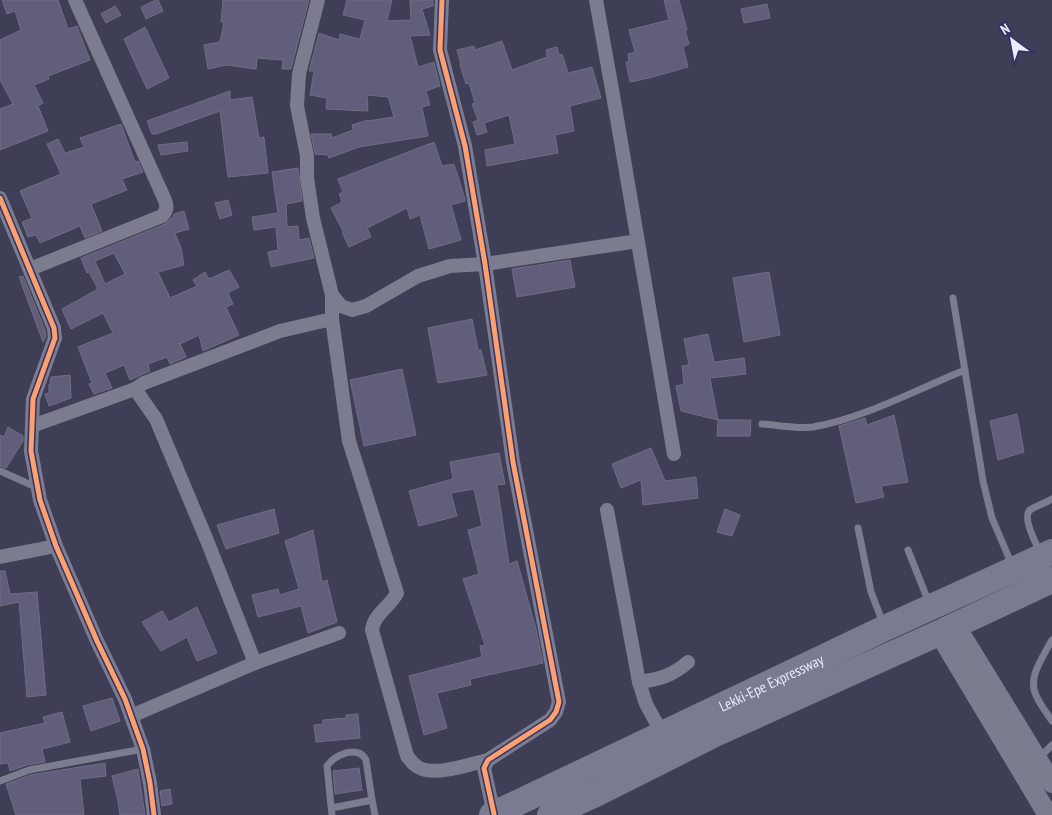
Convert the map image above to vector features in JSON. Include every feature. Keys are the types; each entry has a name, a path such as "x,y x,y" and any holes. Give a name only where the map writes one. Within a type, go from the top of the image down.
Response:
{"highway":[{"name":"Lekki-Epe Expressway","path":"755,703 885,628 1014,570 1048,563"},
{"name":"Lekki-Epe Expressway","path":"550,815 598,793 712,723 755,703 947,629 1048,563"},
{"name":"Lekki-Epe Expressway","path":"493,815 663,735 712,723"}],"street":[{"path":"30,269 162,216 166,211 164,198 74,0"},
{"path":"318,0 299,74 297,106 306,148 313,218 332,295 332,319 349,441 397,594 393,601 373,621 372,630 407,756 415,766 427,771 439,772 488,760 550,720 556,712 559,702 513,462 485,264 465,146 440,50 442,0"},
{"path":"596,0 614,95 674,454"},
{"path":"0,198 54,328 55,338 33,399 31,450 40,500 56,546 97,641 125,699 143,749 154,815"},
{"path":"332,295 341,306 352,310 366,306 418,276 450,266 485,264 638,242"},
{"path":"32,426 135,389 144,383 280,331 332,319"},
{"path":"135,389 156,419 208,543 255,663"},
{"path":"607,510 639,682 646,704 663,735"},
{"path":"0,557 56,546"},
{"path":"947,629 1048,815"},
{"path":"131,716 255,663 339,633"},
{"path":"639,682 659,679 677,671 688,662"},
{"path":"972,673 1052,783"},
{"path":"488,760 484,768 493,815"}],"lane":[{"path":"953,298 983,481 992,518 1014,570"},
{"path":"762,424 812,427 854,416 965,370"},
{"path":"0,471 38,488"},
{"path":"1048,563 1027,520 1030,510 1052,500"},
{"path":"858,528 871,592 885,628"},
{"path":"908,550 931,608"},
{"path":"1052,640 1032,681 1037,698 1052,721"},
{"path":"1036,760 1052,745"},
{"path":"0,782 29,770 143,749"},
{"path":"372,800 332,812 327,766 334,758 345,752 364,756 375,815"}],"building":[{"path":"2,0 58,0 68,29 77,26 90,60 48,76 49,79 34,85 43,103 38,106 48,131 0,150 0,109 13,104 0,80 0,40 21,30 15,11 7,14"},
{"path":"158,0 163,11 146,19 141,7"},
{"path":"223,0 309,0 291,69 282,69 283,60 257,58 256,69 226,65 208,69 204,45 220,42 224,22 221,22"},
{"path":"347,0 392,0 387,21 411,20 410,0 433,0 433,6 422,9 430,35 410,36 418,67 434,62 440,86 426,91 430,105 422,107 428,136 359,147 329,158 328,155 315,154 311,134 331,134 332,138 353,130 352,125 368,120 394,117 388,97 367,95 368,111 326,109 327,98 310,95 314,71 309,71 319,33 339,40 340,34 360,39 365,20 343,15"},
{"path":"664,0 679,0 689,44 683,47 688,67 630,82 626,62 629,62 628,54 635,52 629,30 669,20"},
{"path":"767,4 770,18 744,23 741,9"},
{"path":"115,6 121,15 106,23 101,14"},
{"path":"145,27 169,78 147,89 124,39"},
{"path":"502,41 512,70 547,57 546,50 557,47 559,55 562,54 568,73 592,67 601,98 570,106 574,131 555,135 558,153 487,166 485,150 515,144 509,115 484,123 487,132 477,135 473,122 478,120 472,104 475,103 469,83 466,84 457,50 474,46 475,50"},
{"path":"230,91 230,100 252,97 259,138 264,137 268,173 228,177 220,111 152,134 147,121"},
{"path":"121,124 135,162 138,161 143,172 122,179 127,190 91,204 102,231 85,238 80,226 40,243 36,235 28,237 22,222 32,218 20,191 61,174 47,144 58,139 65,153 84,147 80,138"},
{"path":"187,142 188,151 161,155 158,145"},
{"path":"434,142 442,166 454,164 465,199 465,201 451,205 461,240 429,249 420,215 410,219 407,208 367,228 371,237 349,247 331,208 342,202 339,194 343,192 338,179"},
{"path":"298,168 302,201 286,204 287,227 298,226 299,240 309,238 314,258 271,267 268,252 278,250 276,227 254,230 252,217 278,213 272,172"},
{"path":"228,200 232,215 220,219 215,203"},
{"path":"184,211 189,229 175,233 181,248 184,265 158,272 170,298 197,286 193,280 205,272 209,279 229,270 239,287 228,293 233,304 226,307 239,335 203,351 199,335 180,344 186,357 170,364 167,357 148,364 150,371 130,380 124,365 105,373 112,388 94,394 89,384 92,383 78,347 113,333 103,313 71,329 62,309 98,289 89,272 87,273 81,258 165,224 174,214","holes":["114,253 125,274 105,284 95,261"]},
{"path":"570,260 575,287 517,297 512,269"},
{"path":"769,272 780,335 744,342 733,278"},
{"path":"23,276 45,330 46,337 43,342 19,277"},
{"path":"472,319 478,350 481,350 487,375 438,383 428,328"},
{"path":"708,334 714,362 744,358 746,374 710,378 718,420 681,411 676,386 684,384 682,366 689,365 684,339"},
{"path":"402,369 416,435 364,446 350,380"},
{"path":"70,375 71,398 49,406 45,394 49,393 51,377"},
{"path":"1017,414 1024,452 998,460 990,421"},
{"path":"894,415 908,482 881,486 884,497 856,503 839,426 865,418 867,425"},
{"path":"718,420 751,420 750,436 717,436"},
{"path":"8,427 23,436 23,441 6,468 0,466 0,435 4,437"},
{"path":"651,448 665,481 696,477 698,498 643,505 641,480 621,488 612,464"},
{"path":"499,453 505,484 497,485 509,564 517,561 536,629 543,663 470,679 471,685 437,693 447,728 424,735 409,676 482,657 480,646 485,645 463,579 479,574 468,530 482,526 474,489 451,493 457,516 419,526 409,491 453,479 450,462"},
{"path":"274,509 279,533 226,549 217,525"},
{"path":"725,509 740,515 732,536 717,532"},
{"path":"313,530 322,582 327,580 337,622 308,633 301,606 258,617 252,595 278,589 280,595 299,589 285,541"},
{"path":"0,571 5,571 10,594 37,592 46,695 27,697 19,602 0,606"},
{"path":"197,607 217,653 197,661 187,637 161,651 142,622 162,611 169,622"},
{"path":"112,698 120,721 91,731 83,706"},
{"path":"62,712 70,742 42,749 45,762 27,765 10,771 8,763 0,764 0,733 45,723 43,717"},
{"path":"358,714 360,738 316,742 314,725 323,724 323,720 346,718 346,715"},
{"path":"105,763 106,776 80,779 84,815 16,815 6,784 30,775"},
{"path":"359,768 362,790 335,794 333,771"},
{"path":"138,769 145,815 120,815 112,776"},
{"path":"170,789 172,804 162,806 160,791"}],"cycle path":[{"path":"442,0 440,50 465,146 485,264 513,462 559,702 556,712 550,720 488,760 484,768 494,814"},
{"path":"0,198 54,328 55,338 33,399 31,451 40,500 56,546 97,641 125,699 143,749 154,815"}]}
